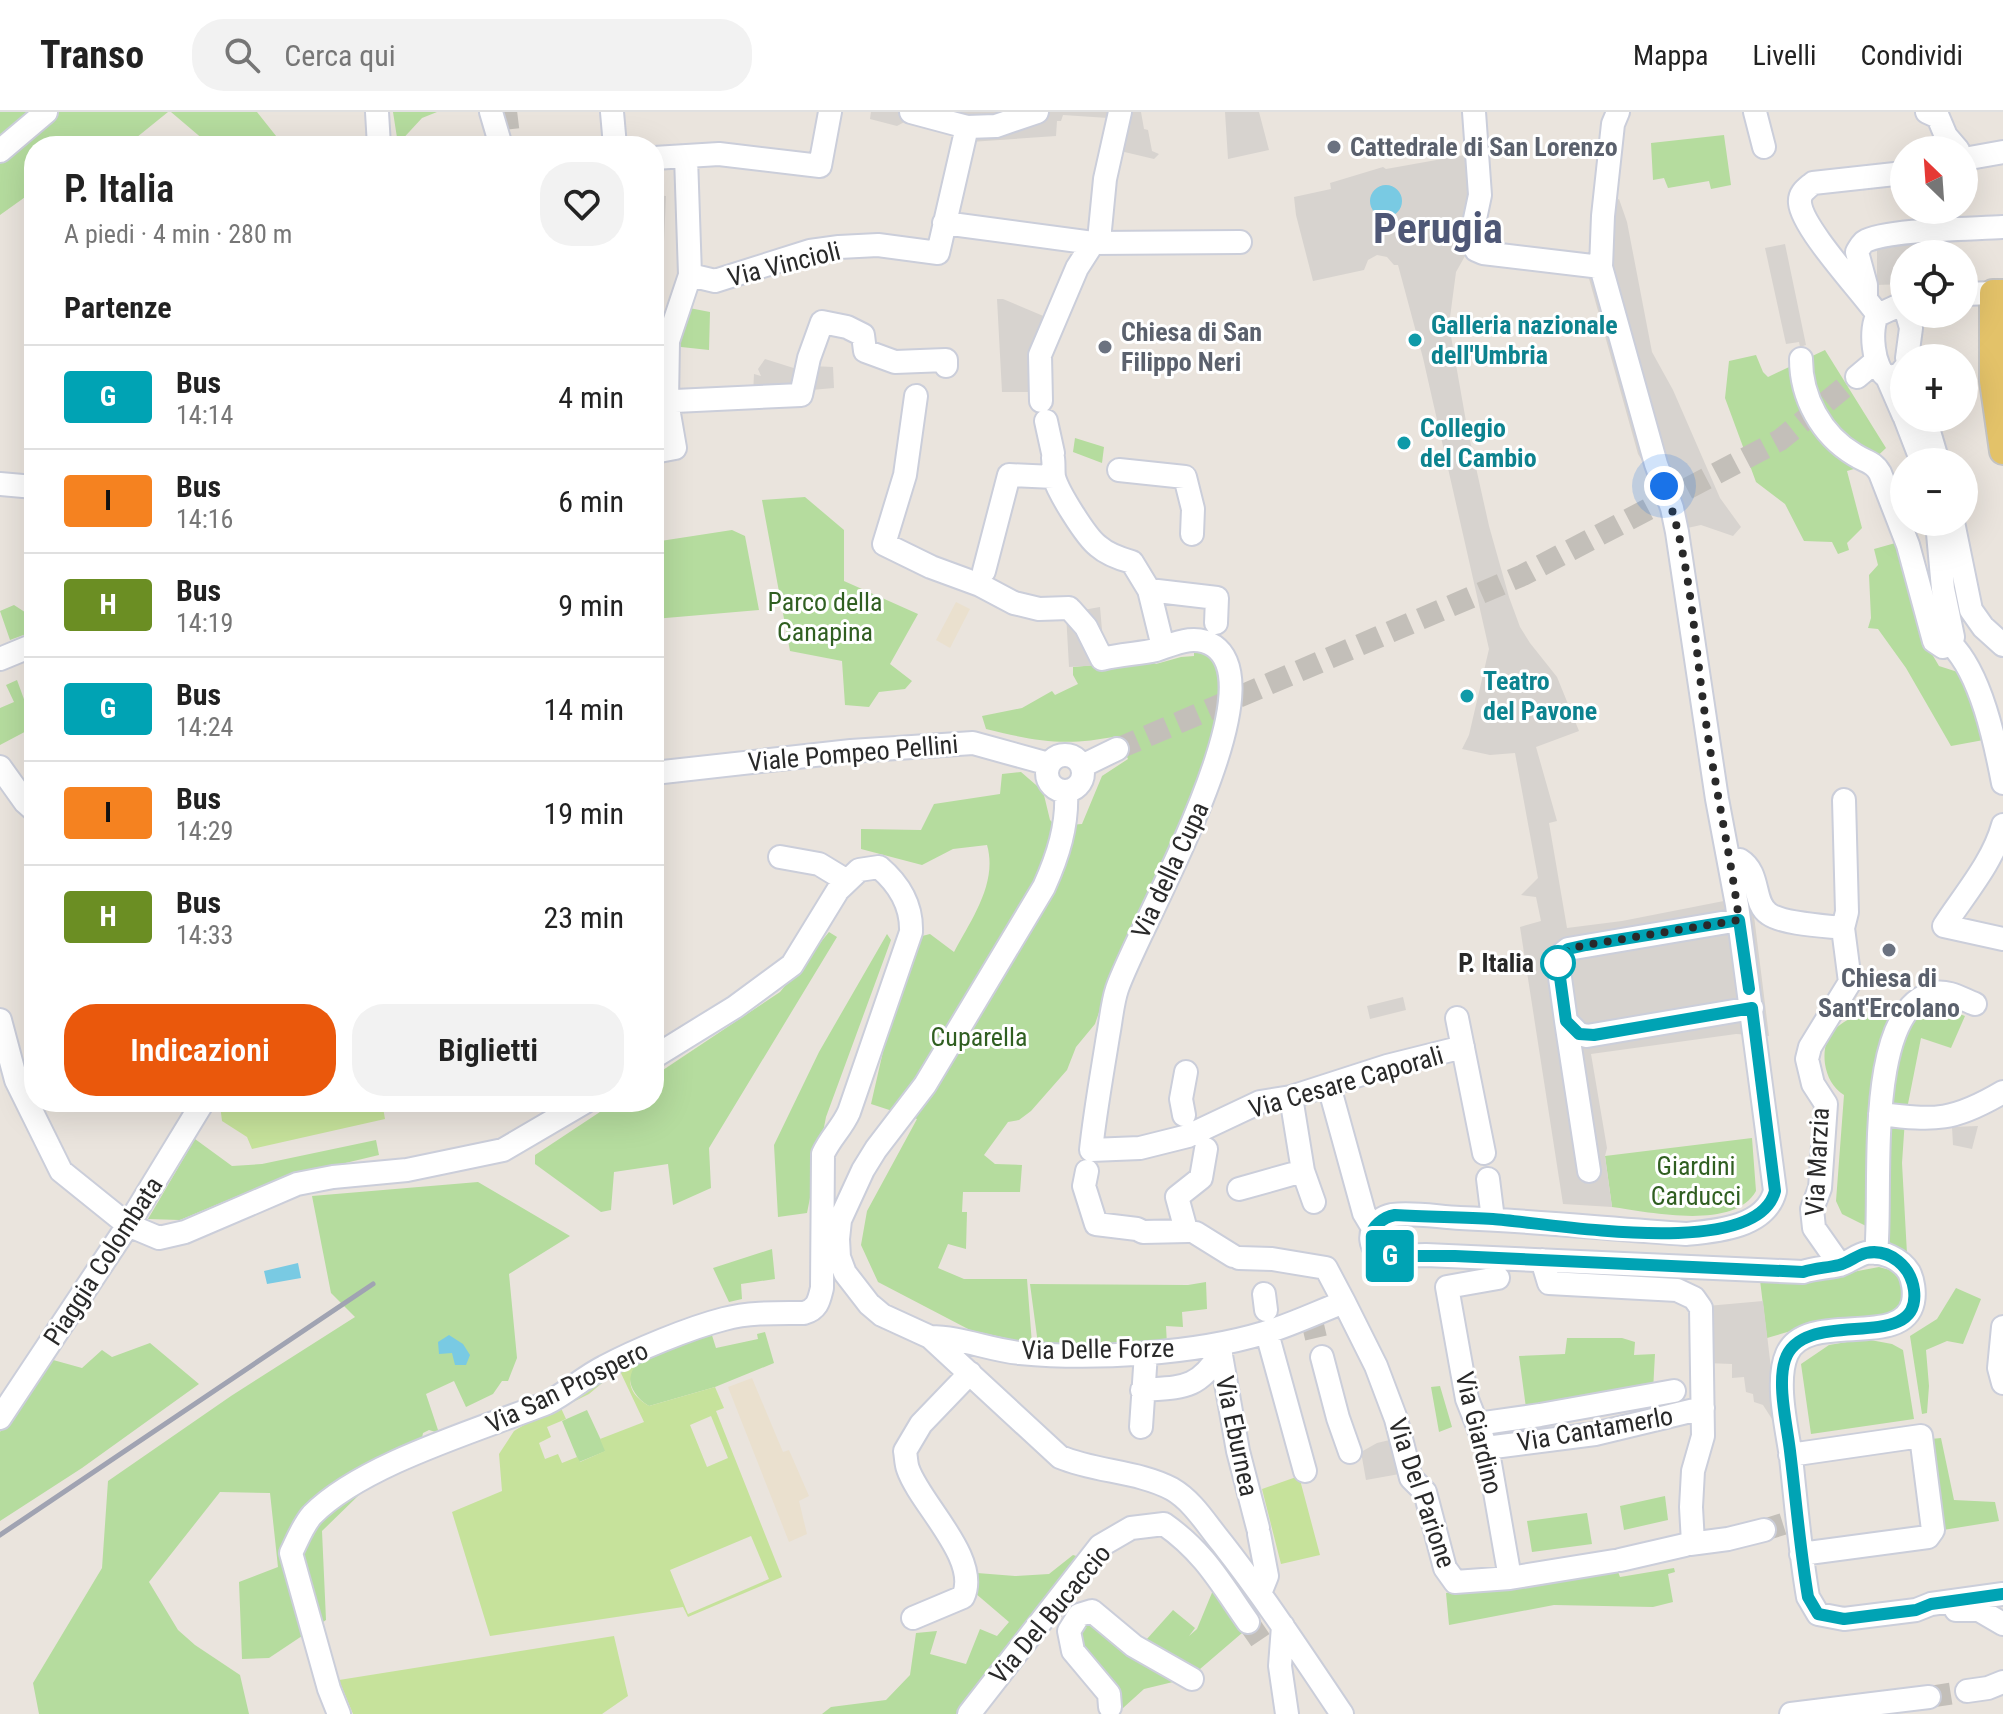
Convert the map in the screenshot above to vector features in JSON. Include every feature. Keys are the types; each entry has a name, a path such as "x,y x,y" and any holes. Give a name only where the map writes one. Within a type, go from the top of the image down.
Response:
{"main road":[{"path":"1998,293 1993,381 2003,451"}],"street":[{"path":"0,151 46,112"},
{"path":"377,112 378,136"},
{"path":"612,112 614,136"},
{"path":"664,158 719,154 820,166 830,112"},
{"path":"911,112 967,127 996,126 1037,112"},
{"path":"1618,112 1613,124 1601,267 1677,532 1752,1008 1775,1191 1773,1201 1764,1211 1736,1226 1686,1234 1395,1215 1383,1219 1373,1228 1371,1241 1373,1248 1381,1255 1803,1272 1821,1266 1840,1265 1865,1253 1899,1260 1909,1273 1914,1295 1912,1307 1900,1321 1817,1333 1800,1338 1789,1350 1783,1378 1790,1455 1782,1525 1801,1554 1808,1597 1818,1614 1844,1619 1916,1610 1931,1604 1999,1605"},
{"path":"1755,112 1764,147"},
{"path":"1475,114 1480,195 1471,238 1476,250 1601,267"},
{"path":"1935,114 1946,136"},
{"path":"1119,119 1105,179 1099,240 1093,243 1077,268 1040,355 1043,406 1054,462 1068,505 1097,546 1132,562 1149,590 1163,647"},
{"path":"967,127 942,233 1093,243 1240,242"},
{"path":"1978,156 2003,152"},
{"path":"664,372 668,341 690,275 686,157"},
{"path":"1890,175 1813,183 1803,191 1800,201 1802,211 1821,243 1890,304"},
{"path":"1890,304 1866,285 1857,252 1861,244 1871,239 1913,231 2003,227"},
{"name":"Via Vincioli","path":"690,275 715,281 810,251 878,245 938,253 942,233"},
{"path":"1978,294 1998,293"},
{"path":"1857,377 1889,369 1872,332 1890,317"},
{"path":"664,402 801,395 809,358 822,322 847,327 863,335 865,351 895,362 946,360 946,366"},
{"path":"1801,359 1801,380 1805,393 1826,428 1855,456 1875,464 1880,473 1908,545 1934,641 1943,647 1951,644"},
{"path":"916,396 905,475 884,544 931,567 982,578 1014,603 1039,609 1070,609 1086,627 1102,659 1215,635 1217,598 1149,590"},
{"path":"664,414 675,448 664,450"},
{"path":"982,578 1009,475 1054,462"},
{"path":"1119,470 1185,477 1193,509 1192,534"},
{"path":"0,484 24,486"},
{"path":"1938,536 1943,589 1951,616 1951,644 1961,654 1980,696 2002,768"},
{"path":"1956,536 1971,610 1983,627 2003,645"},
{"name":"Via della Cupa","path":"1190,1232 1143,1232 1096,1224 1084,1186 1117,991 1217,763 1233,686 1215,635"},
{"path":"0,659 24,649"},
{"name":"Viale Pompeo Pellini","path":"664,772 851,751 973,743 1049,764"},
{"path":"1082,766 1117,749"},
{"path":"1069,755 1082,766 1081,783 1072,790 1051,785 1047,775 1049,764 1058,757 1069,755"},
{"path":"0,767 24,801"},
{"path":"1066,791 1067,810 1058,857 1044,887 925,1085 876,1149 875,1166 852,1228 851,1253 863,1281 902,1322 930,1337 1060,1457 1080,1465 1157,1482 1175,1491 1194,1507 1261,1591 1342,1714"},
{"path":"1730,861 1740,860 1748,865 1762,905 1769,915 1804,924 1843,928 1847,912 1844,800"},
{"path":"2003,825 1977,876 1944,926 2003,939"},
{"path":"780,857 819,864 847,881"},
{"path":"664,1051 735,1007 792,965 838,890 859,870 879,867 892,878 911,918 906,952 841,1130 860,1133 876,1149"},
{"path":"1589,1171 1558,963 1563,953 1568,949 1739,920"},
{"name":"Via Marzia","path":"1840,1265 1814,1228 1812,1209 1820,1188 1826,1104 1813,1084 1807,1059 1810,1047 1850,982 1843,928"},
{"path":"1876,1253 1880,1114 1886,1059 1897,1025 1922,998 1937,992 1975,1004"},
{"path":"1566,1021 1579,1034 1587,1036 1752,1008"},
{"path":"1457,1018 1484,1153"},
{"path":"0,1020 16,1080 24,1096"},
{"name":"Via Cesare Caporali","path":"1089,1161 1198,1136 1260,1102 1291,1097 1387,1066 1463,1047"},
{"path":"1186,1072 1181,1099 1198,1136 1201,1178 1177,1197 1190,1232 1236,1257 1326,1268 1344,1302"},
{"path":"1329,1086 1364,1213 1373,1228"},
{"path":"1880,1114 1947,1118 1962,1114 2003,1092"},
{"path":"1291,1097 1303,1171 1314,1202"},
{"path":"32,1112 61,1171 128,1225 159,1238 185,1232 297,1184 407,1170 503,1150 568,1112"},
{"name":"Piaggia Colombata","path":"0,1418 128,1225 197,1112"},
{"name":"Via San Prospero","path":"339,1714 329,1689 291,1553 310,1517 340,1491 394,1463 547,1403 600,1368 628,1355 724,1319 812,1311 818,1305 822,1288 823,1154 829,1141 841,1130"},
{"path":"1239,1189 1303,1171"},
{"path":"1488,1179 1493,1219"},
{"path":"1542,1260 1541,1282 1677,1290 1694,1298 1701,1308 1703,1436 1693,1471 1689,1544"},
{"name":"Via Giardino","path":"1498,1278 1447,1287 1467,1399 1486,1448 1510,1578"},
{"name":"Via Delle Forze","path":"930,1337 950,1337 1020,1353 1146,1353 1220,1348 1267,1319 1316,1336 1344,1302"},
{"name":"Via Del Parione","path":"1344,1302 1376,1366 1402,1437 1411,1478 1425,1492 1445,1568 1455,1582 1510,1578 1617,1560 1728,1539 1782,1525"},
{"path":"1267,1319 1305,1471"},
{"path":"2003,1327 1999,1368 2003,1383"},
{"path":"1316,1336 1350,1452"},
{"path":"1142,1390 1184,1387 1207,1374 1220,1348"},
{"name":"Via Eburnea","path":"1220,1348 1238,1451 1267,1576 1261,1591"},
{"path":"1141,1427 1146,1353"},
{"path":"913,1618 963,1597 968,1587 968,1576 956,1550 908,1469 905,1451 921,1424 970,1373"},
{"path":"1477,1424 1674,1391"},
{"name":"Via Cantamerlo","path":"1486,1448 1595,1434 1701,1394"},
{"path":"1790,1455 1921,1436 1933,1530 1928,1537 1801,1554"},
{"name":"Via Del Bucaccio","path":"969,1714 1100,1546 1131,1528 1164,1524 1190,1542 1245,1617"},
{"path":"1111,1712 1109,1694 1073,1651 1069,1631 1079,1615 1092,1611 1134,1646 1192,1679"},
{"path":"1283,1626 1280,1666 1287,1714"},
{"path":"1261,1641 1280,1666"},
{"path":"1791,1714 1929,1697"}],"shaded area":[{"path":"871,112 1141,112 1152,151 1159,154 1154,159 1116,150 1108,118 1063,115 1061,121 1057,121 1056,136 970,142 908,120 897,126 870,119"},
{"path":"1225,112 1259,112 1269,150 1228,159"},
{"path":"1470,154 1465,256 1456,272 1449,325 1467,427 1509,597 1520,627 1557,677 1579,731 1536,747 1557,821 1549,823 1567,928 1622,921 1734,899 1752,900 1769,1036 1736,1034 1591,1054 1607,1148 1605,1156 1612,1207 1563,1204 1520,927 1541,921 1536,897 1521,895 1538,878 1515,753 1490,755 1462,749 1469,735 1489,649 1423,358 1398,265 1387,257 1377,255 1368,260 1364,270 1313,281 1296,215 1294,197 1331,189 1330,183 1383,167 1386,169"},
{"path":"664,196 666,196 664,241"},
{"path":"1619,199 1627,222 1652,352 1673,390 1720,498 1741,527 1733,536 1701,525 1669,532 1649,472 1638,454 1588,275 1591,210"},
{"path":"1917,236 1917,240 1897,240"},
{"path":"1890,241 1890,285 1877,285 1877,244"},
{"path":"1785,244 1806,345 1800,347 1799,342 1786,344 1765,248"},
{"path":"997,299 1060,323 1033,389 1029,392 1002,392"},
{"path":"765,359 800,370 812,366 833,367 834,388 753,395 754,374 761,376 758,369"},
{"path":"956,602 970,609 950,648 936,640"},
{"path":"1100,607 1103,665 1069,667 1066,613"},
{"path":"1403,997 1406,1010 1370,1019 1367,1006"},
{"path":"1978,1126 1972,1149 1953,1145 1952,1127"},
{"path":"1763,1301 1777,1419 1772,1419 1763,1405 1754,1402 1753,1394 1746,1392 1744,1377 1732,1378 1732,1364 1706,1363 1707,1306"},
{"path":"752,1378 783,1452 789,1450 809,1496 799,1501 807,1534 789,1542 728,1387"},
{"path":"1398,1438 1405,1473 1366,1480 1361,1452 1377,1443"}],"green space":[{"path":"0,112 168,112 138,136 24,136 24,198 0,215"},
{"path":"171,112 257,112 276,136 199,136"},
{"path":"393,112 437,112 422,118 405,136 397,136"},
{"path":"1724,135 1731,185 1711,189 1709,181 1668,188 1664,178 1653,180 1651,143"},
{"path":"684,307 710,312 709,350 672,346"},
{"path":"1825,350 1886,448 1868,465 1847,471 1862,528 1847,543 1849,550 1838,554 1832,542 1804,541 1785,504 1756,482 1725,398 1729,361 1756,355 1768,377"},
{"path":"1075,438 1104,447 1102,463 1073,452"},
{"name":"Parco della Canapina","path":"805,497 844,530 844,581 918,614 890,664 912,681 905,689 879,692 869,707 845,705 842,661 790,651 762,500"},
{"path":"732,530 745,536 759,610 664,618 664,540"},
{"path":"1899,542 1929,649 1939,666 1967,675 1989,739 1951,746 1906,668 1878,629 1868,628 1871,618 1869,575 1878,565 1874,549"},
{"path":"14,605 24,612 24,635 10,640 0,611"},
{"name":"Cuparella","path":"1194,648 1216,661 1225,681 1210,764 1107,989 1095,1024 1076,1047 1067,1070 1031,1111 1019,1120 1008,1122 984,1155 995,1164 1022,1165 1020,1192 963,1192 962,1212 967,1212 966,1249 948,1244 938,1268 964,1279 1027,1279 1032,1344 970,1330 878,1282 861,1245 867,1211 917,1119 871,1104 885,1043 918,937 930,934 954,952 986,887 989,873 987,845 953,849 922,865 861,849 861,829 921,830 934,804 1000,794 1002,774 1021,772 1043,791 1050,820 1056,826 1082,824 1102,776 1128,759 1117,736 1066,742 1036,739 986,729 982,716 1022,708 1052,691 1055,695 1078,684 1073,667 1148,660 1156,664 1194,656"},
{"path":"17,680 24,699 24,732 0,745 0,708 14,702 6,685"},
{"path":"829,932 837,937 709,1148 711,1188 673,1205 668,1164 614,1172 611,1210 601,1212 535,1164 535,1155 600,1112 664,1112 664,1069 780,992"},
{"path":"887,934 891,940 826,1117 807,1213 778,1217 774,1145 819,1052"},
{"path":"1933,1004 1965,1016 1951,1048 1921,1038 1905,1119 1902,1163 1907,1254 1893,1253 1866,1226 1842,1214 1836,1201 1844,1095 1834,1086 1827,1073 1826,1046 1832,1033 1842,1023 1856,1016"},
{"path":"221,1112 384,1112 385,1119 252,1149 247,1137 222,1121"},
{"name":"Giardini Carducci","path":"1752,1138 1756,1191 1745,1203 1729,1211 1690,1216 1612,1207 1605,1156"},
{"path":"195,1139 232,1166 262,1164 376,1140 379,1155 278,1179 180,1220 148,1219"},
{"path":"478,1182 570,1236 509,1274 517,1358 508,1381 502,1381 493,1394 466,1407 454,1381 426,1394 439,1433 429,1430 423,1433 420,1448 374,1464 361,1493 322,1531 326,1620 269,1658 242,1659 239,1582 278,1567 270,1493 220,1492 149,1582 178,1630 240,1675 249,1714 39,1714 33,1683 102,1568 108,1481 231,1396 355,1317 331,1293 312,1196"},
{"path":"772,1249 775,1279 741,1284 742,1299 729,1302 713,1268"},
{"path":"1879,1267 1897,1272 1900,1277 1903,1292 1898,1312 1880,1321 1811,1325 1767,1338 1760,1280 1826,1277"},
{"path":"1206,1282 1207,1309 1182,1312 1183,1327 1166,1326 1167,1345 1081,1351 1038,1344 1030,1284 1188,1285"},
{"path":"1956,1288 1981,1299 1963,1344 1947,1341 1926,1350 1929,1386 1927,1413 1922,1414 1910,1336 1937,1319"},
{"path":"710,1329 716,1348 758,1339 757,1334 765,1332 774,1363 715,1387 649,1406 642,1401 630,1381 636,1360 656,1347"},
{"path":"1567,1338 1622,1338 1635,1342 1634,1355 1655,1354 1653,1391 1526,1408 1519,1356 1565,1354"},
{"path":"1865,1339 1892,1344 1903,1350 1914,1419 1811,1434 1801,1364 1829,1345"},
{"path":"150,1343 199,1384 82,1468 0,1521 0,1432 46,1358 82,1368 102,1350 112,1357"},
{"path":"643,1353 630,1382 635,1394 649,1406 715,1387 724,1408 716,1411 782,1577 688,1617 683,1607 490,1636 452,1512 502,1491 499,1454 514,1431","holes":["619,1369 644,1422 600,1439 605,1451 580,1462 577,1457 562,1463 558,1454 545,1459 539,1443 551,1437 547,1427 566,1419 561,1408 589,1394","711,1416 728,1458 707,1467 690,1425","751,1536 769,1579 688,1614 670,1570"]},
{"path":"1440,1386 1452,1427 1439,1432 1431,1387"},
{"path":"587,1410 606,1451 579,1462 562,1421"},
{"path":"1941,1438 1954,1500 1995,1502 1999,1521 1943,1530 1931,1439"},
{"path":"1299,1476 1320,1555 1281,1564 1262,1489"},
{"path":"1665,1496 1668,1520 1624,1530 1620,1506"},
{"path":"1587,1513 1592,1544 1532,1552 1527,1521"},
{"path":"1073,1555 1083,1558 963,1714 822,1714 831,1707 886,1700 910,1675 916,1633 937,1631 930,1654 966,1664 980,1629 997,1636 1009,1622 975,1593 977,1573 1015,1576 1049,1574"},
{"path":"1615,1564 1620,1577 1674,1568 1675,1572 1668,1574 1673,1602 1653,1607 1554,1605 1449,1625 1446,1593"},
{"path":"1216,1583 1249,1627 1193,1675 1146,1640 1173,1610 1195,1628 1189,1636 1197,1629"},
{"path":"1097,1622 1178,1676 1173,1682 1144,1689 1123,1708 1113,1703 1078,1650 1080,1623"},
{"path":"614,1636 628,1696 602,1714 353,1714 339,1680"}],"water":[{"path":"1386,185 1397,190 1402,201 1397,212 1386,217 1375,212 1370,201 1375,190"},
{"path":"298,1263 301,1278 267,1284 264,1271"},
{"path":"449,1335 463,1344 470,1355 466,1365 455,1365 452,1353 439,1354 438,1342"}],"tunnel":[{"path":"496,120 520,117"},
{"path":"1117,749 1523,575 1780,440 1857,377"},
{"path":"1312,1321 1316,1338"},
{"path":"1764,1530 1783,1524"},
{"path":"1248,1622 1261,1641"},
{"path":"1929,1697 1967,1691"}],"railway":[{"path":"0,1535 373,1284"}],"bus line":[{"name":"G","path":"1749,989 1739,920 1568,949 1558,963 1566,1021 1579,1034 1587,1036 1752,1008 1775,1191 1773,1201 1764,1211 1736,1226 1686,1234 1395,1215 1388,1216 1373,1228 1373,1248 1381,1255 1390,1256 1455,1256 1803,1272 1821,1266 1840,1265 1865,1253 1887,1255 1899,1260 1913,1285 1912,1307 1907,1315 1889,1325 1817,1333 1800,1338 1789,1350 1784,1363 1785,1411 1801,1554 1811,1607 1826,1617 1844,1619 2003,1594"}],"place":[{"name":"Cattedrale di San Lorenzo","path":"1334,147"},
{"name":"Galleria nazionale dell'Umbria","path":"1415,340"},
{"name":"Chiesa di San Filippo Neri","path":"1105,347"},
{"name":"Collegio del Cambio","path":"1404,443"},
{"name":"Teatro del Pavone","path":"1467,696"},
{"name":"Chiesa di Sant'Ercolano","path":"1889,950"},
{"name":"P. Italia","path":"1558,963"}],"district":[{"name":"Perugia","path":"1438,228"}],"route":[{"path":"1558,963 1568,949 1739,920 1717,799 1685,578 1672,508 1664,486"}]}
